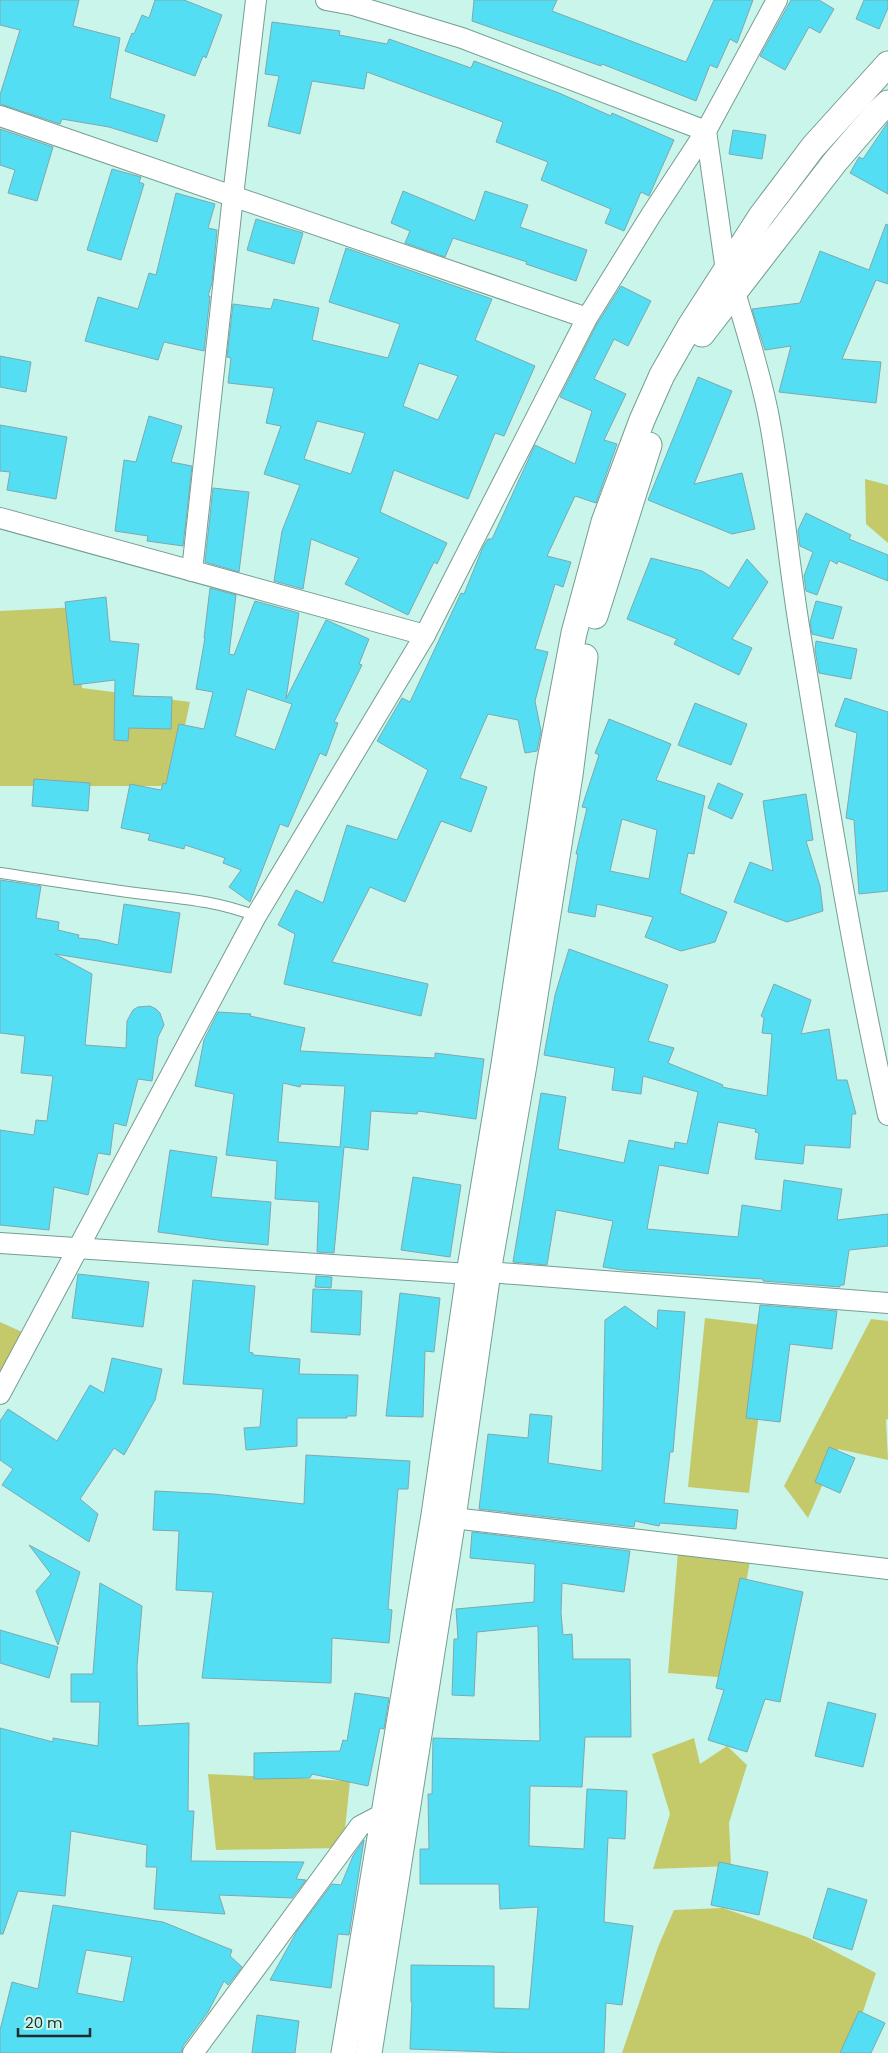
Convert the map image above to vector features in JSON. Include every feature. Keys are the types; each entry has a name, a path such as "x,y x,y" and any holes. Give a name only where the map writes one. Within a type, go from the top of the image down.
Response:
{"street":[{"path":"192,571 256,0"},
{"path":"326,0 362,7 462,38 706,131"},
{"path":"0,1394 256,916 426,635 587,318 651,214 706,131 777,0"},
{"path":"344,2053 434,1515 479,1273 524,1065 570,775 588,636 655,426 675,382 730,281 761,216 813,147 888,64"},
{"path":"730,281 877,113 888,103"},
{"path":"0,116 587,318"},
{"path":"706,131 730,281 768,415 777,465 790,571 821,761 869,1028 888,1116"},
{"path":"0,518 426,635"},
{"path":"0,1243 479,1273 888,1303"},
{"path":"369,2053 453,1518 479,1273"},
{"path":"453,1518 888,1569"},
{"path":"193,2053 360,1826 383,1814"}],"lane":[{"path":"0,873 145,894 189,898 230,906 256,916"}],"green space":[{"path":"865,479 888,485 888,543 866,524"},
{"path":"79,607 82,688 190,702 172,786 0,786 0,611"},
{"path":"705,1318 770,1326 749,1493 688,1487"},
{"path":"871,1319 888,1321 888,1419 886,1420 888,1460 838,1449 808,1518 784,1486"},
{"path":"0,1322 31,1336 0,1394"},
{"path":"678,1552 750,1561 729,1678 668,1673"},
{"path":"694,1738 700,1764 727,1746 747,1765 729,1823 731,1866 653,1869 670,1814 652,1754"},
{"path":"208,1774 350,1781 343,1848 216,1850"},
{"path":"723,1908 807,1937 876,1973 849,2053 622,2053 658,1947 674,1910"}],"building":[{"path":"0,0 79,0 73,26 120,38 110,98 165,115 157,142 109,127 62,119 60,124 0,104 0,95 20,30 0,25"},
{"path":"155,0 184,0 222,15 206,58 203,56 195,76 125,51 142,15 149,18"},
{"path":"474,0 557,0 552,11 686,62 714,0 753,0 737,43 730,39 717,68 710,65 696,101 602,64 601,66 472,21"},
{"path":"791,0 819,0 834,9 820,33 809,27 785,70 760,56"},
{"path":"864,0 888,0 888,8 879,29 856,19"},
{"path":"272,22 340,31 339,35 387,44 389,39 471,68 474,61 559,93 611,116 612,113 674,140 649,196 641,192 624,231 605,223 611,209 541,180 548,162 496,142 503,122 367,72 364,89 312,81 300,134 268,126 279,76 265,74"},
{"path":"888,122 888,194 850,173 859,157 863,159"},
{"path":"0,129 53,147 37,201 8,193 15,170 0,165"},
{"path":"733,130 766,135 762,159 729,154"},
{"path":"112,169 141,177 139,182 144,184 121,260 87,250"},
{"path":"403,191 475,221 485,191 528,205 520,227 587,250 576,281 526,264 527,262 453,238 445,257 405,243 410,231 391,223"},
{"path":"176,193 215,204 208,228 217,230 212,283 208,296 210,296 204,351 164,342 158,360 85,341 98,297 138,309 149,273 156,275"},
{"path":"256,219 303,233 294,264 247,250"},
{"path":"886,224 888,225 888,284 876,280 842,359 881,362 876,403 779,392 791,346 765,350 752,309 800,303 820,251 869,270"},
{"path":"346,248 492,299 475,340 535,366 504,436 495,433 468,499 394,470 380,512 447,543 437,564 434,562 408,615 345,584 359,558 311,539 303,589 274,581 282,531 300,485 264,474 281,426 266,423 274,388 228,383 231,358 227,357 233,304 271,309 274,299 319,308 312,340 388,358 400,324 329,302","holes":["419,363 458,376 438,420 403,406","317,421 365,433 351,474 304,459"]},
{"path":"621,286 651,301 628,346 614,339 594,379 626,394 604,440 617,444 596,503 575,496 547,556 571,562 563,587 555,584 535,649 548,652 535,701 541,731 537,751 525,753 518,720 488,714 460,778 487,787 471,832 441,821 405,902 370,887 332,962 428,984 421,1016 284,984 295,934 278,925 296,890 323,903 347,825 397,840 428,770 377,741 402,698 410,702 461,593 464,594 483,547 488,539 492,539 535,445 575,464 592,411 560,397 597,324"},
{"path":"0,356 31,362 26,392 0,387"},
{"path":"698,377 732,391 694,484 742,473 755,529 732,534 648,500"},
{"path":"149,416 182,426 171,462 192,466 183,546 147,541 148,536 115,531 124,460 136,462"},
{"path":"0,425 67,437 56,499 7,490 10,472 0,471"},
{"path":"213,488 249,492 239,572 205,562"},
{"path":"806,513 851,535 849,539 888,555 888,581 838,561 837,564 830,560 817,595 806,591 804,576 813,552 800,546 798,530"},
{"path":"651,558 702,571 729,588 747,559 768,582 732,639 752,648 739,675 674,644 677,639 627,619"},
{"path":"210,588 236,595 229,654 234,655 255,601 299,613 286,699 326,620 369,639 359,664 362,665 334,722 338,723 326,756 320,753 288,827 280,824 250,902 229,887 241,870 223,863 225,858 185,845 184,849 148,840 150,834 121,828 130,784 161,790 163,783 166,784 179,724 204,729 213,692 196,689","holes":["247,689 292,704 275,750 235,736"]},
{"path":"106,597 110,641 139,644 133,696 172,697 171,729 129,728 128,741 114,740 115,680 74,685 65,602"},
{"path":"816,601 842,607 833,639 812,634 810,622"},
{"path":"816,641 857,649 851,679 819,673 815,650"},
{"path":"845,698 888,712 888,891 859,894 854,820 846,818 857,733 835,726"},
{"path":"695,703 747,724 731,765 678,745"},
{"path":"609,719 671,744 656,780 705,796 694,854 688,853 680,893 727,912 715,942 681,951 645,937 653,917 597,904 595,917 568,912 578,854 576,854 587,808 582,807 599,755 595,753","holes":["622,819 657,830 649,879 610,871"]},
{"path":"34,779 90,783 88,811 32,806"},
{"path":"718,783 743,794 732,819 708,808"},
{"path":"806,794 813,840 806,841 820,886 823,911 787,922 734,902 750,862 773,871 763,801"},
{"path":"0,880 41,886 36,918 59,922 58,930 79,935 78,938 118,945 124,904 180,913 171,973 55,954 92,974 85,1045 126,1048 127,1021 133,1010 138,1007 150,1006 156,1009 160,1013 164,1025 158,1037 152,1081 138,1079 126,1126 114,1123 110,1155 98,1153 88,1195 54,1187 49,1230 0,1225 0,1130 34,1135 36,1120 47,1121 53,1076 21,1073 25,1036 0,1033"},
{"path":"569,949 668,985 648,1041 674,1048 668,1063 723,1085 722,1087 767,1096 772,1034 762,1033 764,1018 761,1016 774,984 811,1000 801,1034 829,1029 837,1080 847,1080 856,1114 852,1114 850,1148 805,1145 803,1164 755,1159 759,1133 755,1132 756,1129 718,1122 708,1174 659,1165 647,1229 738,1237 742,1205 781,1211 784,1180 842,1189 837,1220 888,1214 888,1246 849,1250 844,1285 840,1285 840,1287 763,1281 763,1279 622,1270 603,1267 613,1221 556,1210 547,1265 513,1262 541,1093 566,1097 558,1149 624,1163 629,1140 674,1149 675,1142 687,1144 698,1092 643,1076 641,1094 612,1090 615,1068 544,1055 555,995"},
{"path":"218,1012 251,1014 250,1016 305,1028 300,1051 435,1058 435,1053 484,1059 476,1119 418,1111 417,1114 371,1111 368,1150 344,1147 334,1253 317,1252 319,1202 275,1199 277,1161 226,1155 234,1094 195,1086 204,1040","holes":["283,1083 300,1087 301,1084 345,1086 340,1147 278,1142"]},
{"path":"170,1150 217,1157 211,1197 271,1202 268,1245 158,1232"},
{"path":"413,1177 461,1185 450,1257 401,1250"},
{"path":"78,1274 149,1282 143,1327 72,1318"},
{"path":"316,1276 332,1277 331,1288 315,1287"},
{"path":"193,1280 255,1286 249,1352 253,1353 253,1355 300,1359 299,1374 358,1375 356,1416 347,1416 347,1418 297,1418 297,1446 246,1450 244,1428 260,1427 263,1389 183,1384"},
{"path":"313,1289 362,1291 360,1335 311,1332"},
{"path":"400,1293 440,1298 434,1352 425,1351 423,1417 386,1416"},
{"path":"760,1305 837,1311 832,1349 790,1344 780,1422 746,1418"},
{"path":"625,1306 657,1329 658,1310 685,1312 673,1452 670,1452 664,1503 738,1510 736,1529 660,1523 659,1526 635,1521 634,1527 479,1509 488,1434 528,1438 530,1414 552,1416 548,1463 602,1471 605,1320"},
{"path":"112,1358 162,1369 155,1400 124,1455 114,1448 80,1499 98,1514 89,1542 2,1485 13,1469 0,1460 0,1421 8,1409 57,1441 90,1385 104,1393"},
{"path":"829,1447 855,1458 840,1493 815,1482"},
{"path":"306,1455 410,1461 408,1489 398,1489 388,1609 392,1610 389,1643 332,1638 331,1683 202,1678 213,1592 176,1590 179,1531 153,1530 155,1491 214,1494 304,1504"},
{"path":"472,1532 630,1551 624,1592 562,1583 561,1613 563,1635 572,1634 573,1659 630,1659 631,1737 585,1737 582,1787 530,1786 529,1846 584,1849 587,1789 627,1791 625,1839 608,1838 604,1922 633,1926 622,2005 606,2003 604,2053 517,2053 410,2049 411,1965 494,1966 494,2008 529,2009 538,1907 500,1909 499,1884 420,1884 420,1849 429,1849 428,1794 432,1794 433,1738 540,1741 538,1626 477,1632 474,1696 452,1695 454,1639 458,1639 456,1609 534,1602 535,1564 470,1558"},
{"path":"29,1545 80,1572 58,1645 36,1591 51,1574"},
{"path":"740,1578 803,1592 780,1702 765,1699 747,1752 708,1740 724,1690 716,1688"},
{"path":"100,1583 142,1606 137,1666 138,1726 189,1723 188,1811 194,1811 191,1861 304,1862 296,1879 306,1880 292,1898 219,1895 225,1914 154,1909 157,1867 146,1867 147,1845 71,1831 65,1896 18,1891 3,1934 0,1934 0,1728 53,1742 53,1738 98,1746 100,1702 71,1702 71,1674 93,1674"},
{"path":"0,1630 58,1647 49,1678 0,1663"},
{"path":"355,1693 389,1698 384,1729 380,1728 368,1786 312,1774 310,1778 254,1779 254,1753 340,1751 343,1740 347,1741"},
{"path":"828,1702 876,1714 863,1767 815,1756"},
{"path":"364,1840 349,1935 338,1934 331,1988 270,1980 297,1931 332,1884 341,1885 353,1856"},
{"path":"719,1862 768,1872 759,1915 711,1905"},
{"path":"828,1888 867,1900 852,1950 813,1938"},
{"path":"53,1905 163,1922 232,1950 230,1956 242,1967 228,1985 224,1981 208,2012 183,2046 181,2053 0,2053 0,2030 12,1982 38,1989","holes":["86,1950 132,1957 123,2002 77,1993"]},
{"path":"859,2011 885,2023 871,2053 840,2053"},
{"path":"257,2015 299,2021 295,2053 252,2053"}]}
